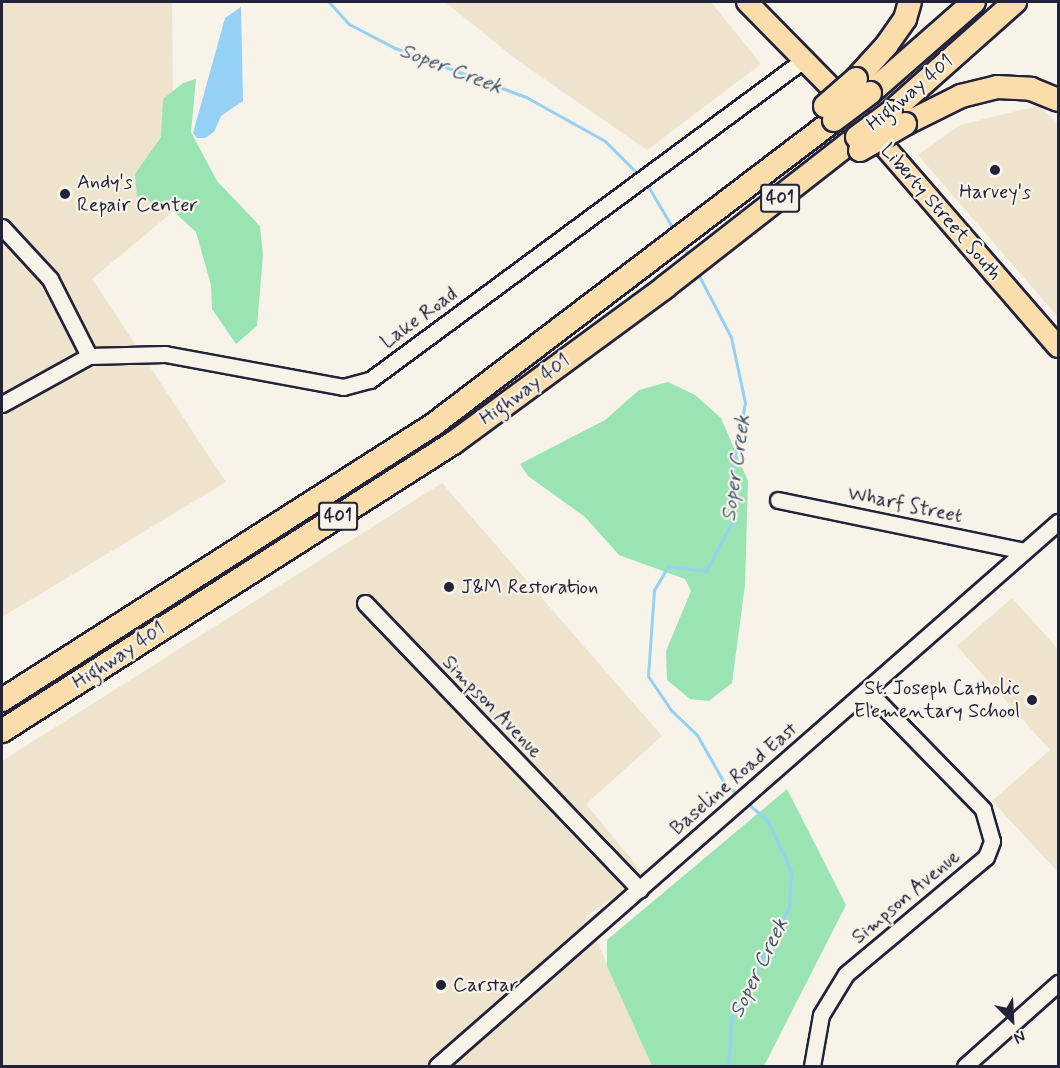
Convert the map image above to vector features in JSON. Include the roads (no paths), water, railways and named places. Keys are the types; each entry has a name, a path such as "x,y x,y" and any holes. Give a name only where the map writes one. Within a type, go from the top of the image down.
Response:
{"highway":[{"path":"863,86 886,46 906,19 910,2"},
{"name":"Highway 401","path":"2,700 433,425 710,215 863,86 974,2"},
{"name":"Highway 401","path":"2,731 453,443 706,255 740,239 857,145 898,118 1015,2"},
{"path":"898,118 961,96 997,87 1031,89 1059,100"}],"main road":[{"name":"Liberty Street South","path":"747,2 802,61 852,108 1059,347"}],"street":[{"name":"Lake Road","path":"2,404 89,356 165,354 343,387 370,380 802,61"},
{"path":"2,227 50,279 89,356"},
{"name":"Wharf Street","path":"778,500 1024,551"},
{"name":"Baseline Road East","path":"437,1066 1059,522"},
{"name":"Simpson Avenue","path":"365,603 640,890"},
{"name":"Simpson Avenue","path":"812,1066 821,1015 846,974 986,857 992,841 983,809 867,690"},
{"path":"965,1066 1059,983"}],"water":[{"path":"241,7 243,101 221,116 214,132 205,138 197,138 193,133 225,18"}],"waterway":[{"name":"Soper Creek","path":"329,2 349,24 395,48 526,97 605,141 638,174"},
{"name":"Soper Creek","path":"645,181 675,232"},
{"name":"Soper Creek","path":"683,245 689,258"},
{"name":"Soper Creek","path":"697,272 731,337 745,403 731,477 733,520 706,571 668,566 654,590 648,676 670,709 697,735 725,784 738,795"},
{"name":"Soper Creek","path":"728,1066 732,1015 789,907 791,871 768,821 745,801"}],"place":[{"name":"Harvey's","path":"995,170"},
{"name":"Andy's Repair Center","path":"65,194"},
{"name":"J&M Restoration","path":"449,587"},
{"name":"St. Joseph Catholic Elementary School","path":"1032,700"},
{"name":"Carstar","path":"441,985"}]}
